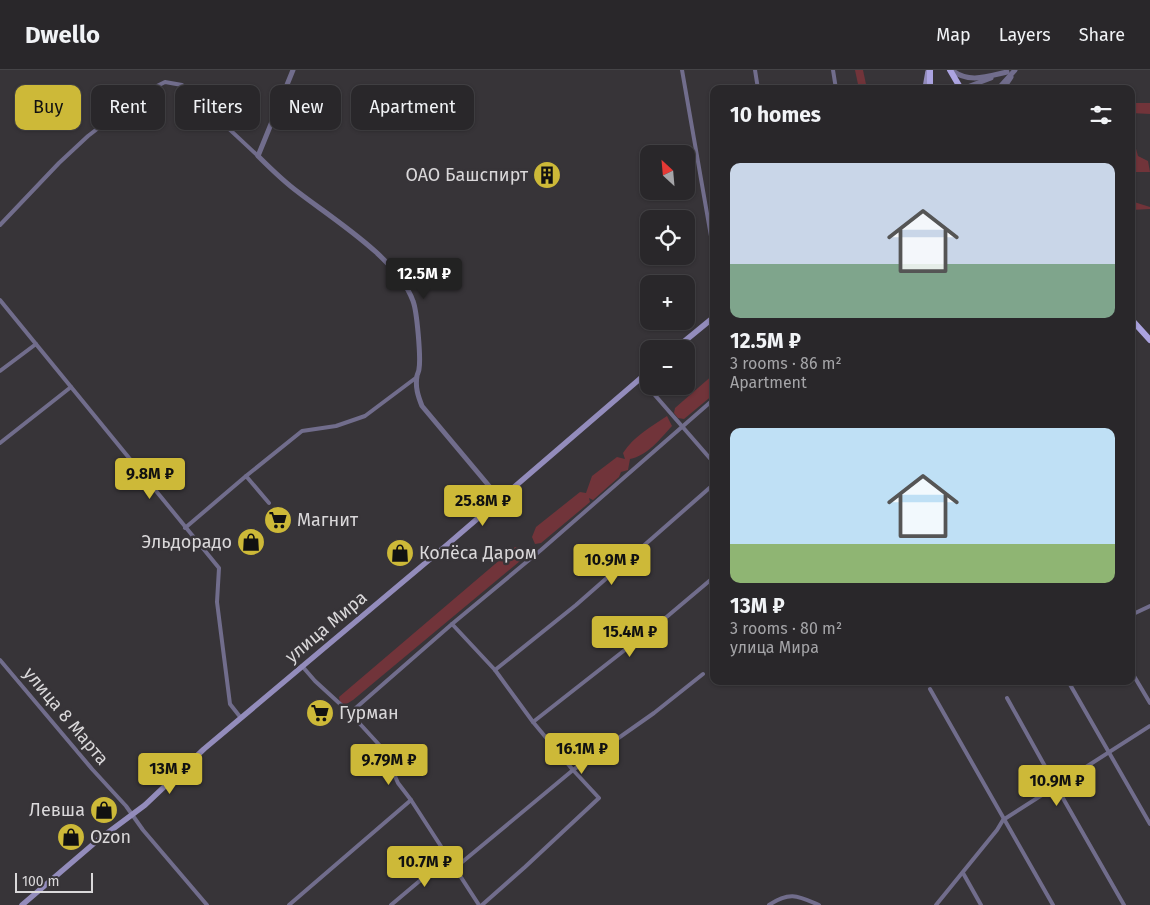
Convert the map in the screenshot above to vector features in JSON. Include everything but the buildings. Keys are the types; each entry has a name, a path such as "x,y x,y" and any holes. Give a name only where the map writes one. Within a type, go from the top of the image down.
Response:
{"main road":[{"path":"926,85 929,70"},
{"path":"929,70 930,85"},
{"path":"951,70 960,85"},
{"path":"686,340 710,320"},
{"path":"1135,323 1150,340"},
{"name":"улица Мира","path":"22,905 98,840 132,815 241,718 640,378"}],"street":[{"path":"258,156 293,70"},
{"path":"682,70 710,232"},
{"path":"755,70 757,85"},
{"path":"833,70 835,85"},
{"path":"951,70 964,77 971,78 1013,70"},
{"path":"973,85 1013,70"},
{"path":"1001,85 1013,70"},
{"path":"1005,85 1013,70"},
{"path":"0,225 59,163 88,136 145,92 165,82 182,85 278,176 335,219 396,271 407,287 414,302 417,316 420,369 417,377 417,393 422,406 500,499"},
{"path":"0,300 219,568 216,602 230,704 241,718"},
{"path":"0,370 36,344"},
{"path":"185,528 302,431 336,426 365,416 417,377"},
{"path":"0,443 71,387"},
{"path":"655,395 710,459"},
{"path":"350,713 710,402"},
{"path":"246,476 268,503"},
{"path":"495,670 576,605 710,488"},
{"path":"534,722 710,580"},
{"path":"1135,613 1150,606"},
{"path":"302,666 315,681 350,713 383,749 398,783 480,905 525,867 599,798 573,770 534,722 495,670 452,624"},
{"name":"улица 8 Марта","path":"0,660 207,905"},
{"path":"455,868 573,770 654,713 703,674"},
{"path":"1135,678 1150,703"},
{"path":"1070,685 1150,824"},
{"path":"930,689 1052,905"},
{"path":"1007,698 1124,905"},
{"path":"936,905 1003,820 1150,726"},
{"path":"289,905 411,800"},
{"path":"391,905 448,857"},
{"path":"963,873 982,905"},
{"path":"769,905 778,899 796,895 819,905"}],"shaded area":[{"path":"855,70 863,70 866,85 858,85"},
{"path":"1135,103 1150,103 1150,114 1135,113"},
{"path":"1135,145 1138,156 1148,161 1150,172 1135,172"},
{"path":"1135,202 1150,207 1150,209 1135,210"},
{"path":"710,377 710,397 684,419 678,418 674,413 675,408 690,395 695,395 695,391"},
{"path":"667,416 672,426 658,441 642,454 630,459 628,470 621,472 619,477 593,500 589,498 590,502 541,543 535,544 532,537 536,527 580,492 586,493 592,476 617,457 625,459 623,453 627,447 643,432"},
{"path":"515,547 521,547 523,556 520,561 353,700 345,705 340,702 339,697"}],"place":[{"name":"ОАО Башспирт","path":"547,175"},
{"name":"Магнит","path":"278,520"},
{"name":"Эльдорадо","path":"251,542"},
{"name":"Колёса Даром","path":"400,553"},
{"name":"Гурман","path":"320,713"},
{"name":"Левша","path":"104,810"},
{"name":"Ozon","path":"71,837"}]}
